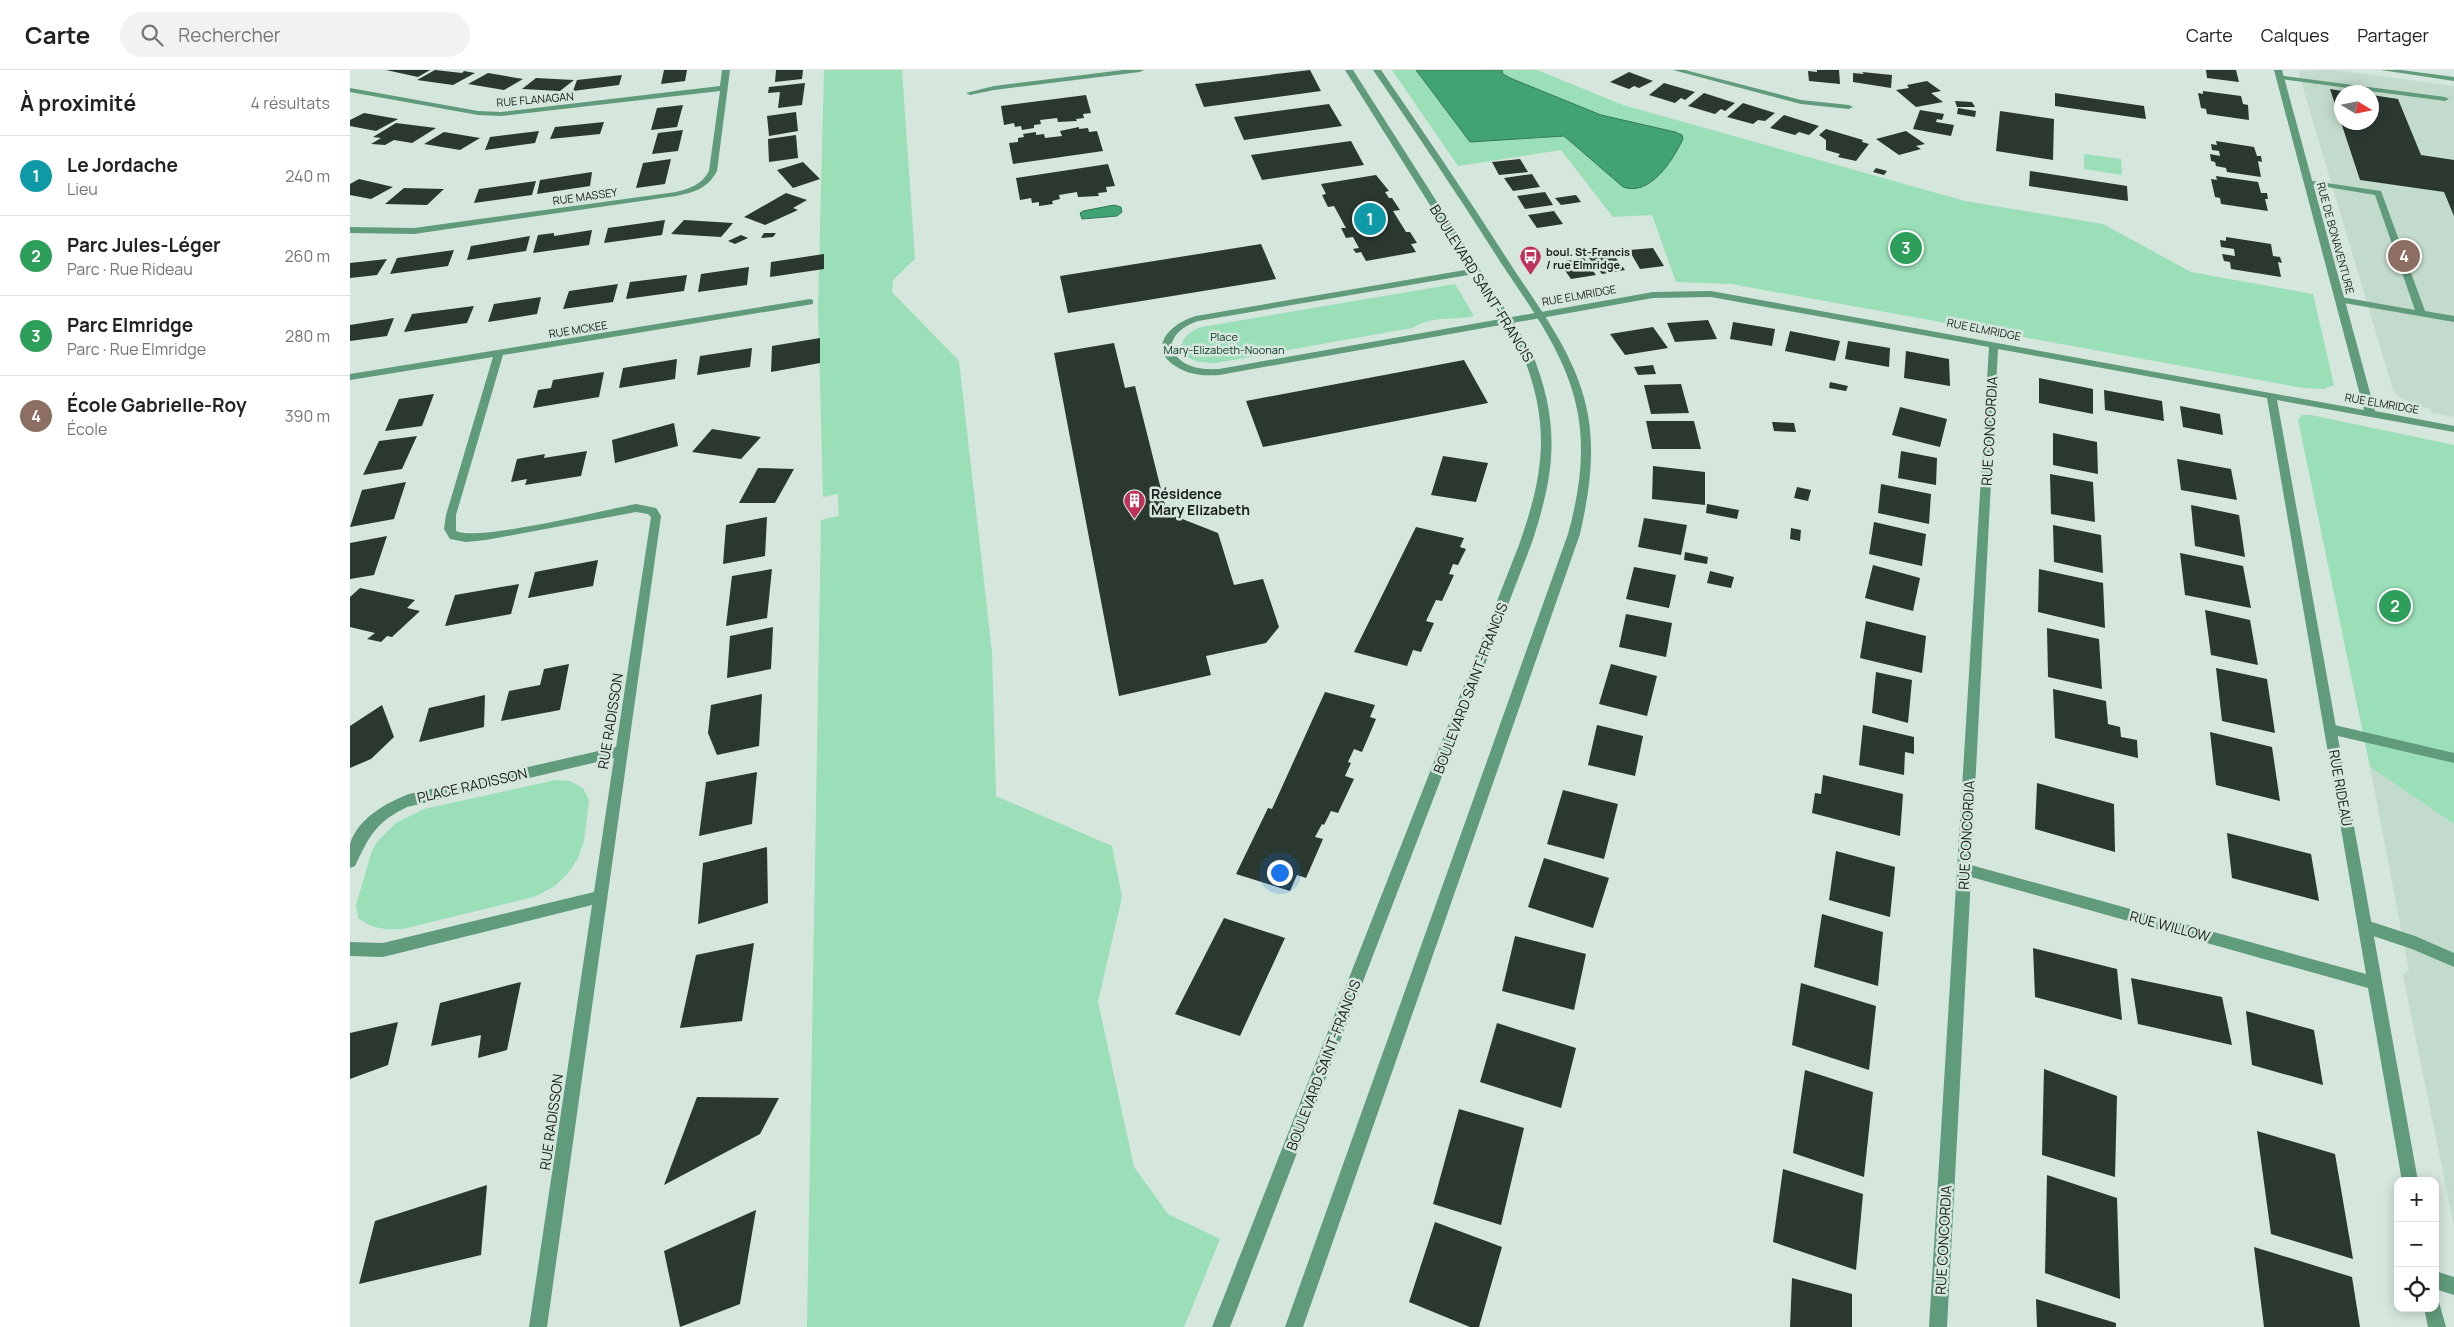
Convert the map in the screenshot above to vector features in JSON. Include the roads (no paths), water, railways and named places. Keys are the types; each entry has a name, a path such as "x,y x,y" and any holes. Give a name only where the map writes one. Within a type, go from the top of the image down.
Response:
{"street":[{"name":"RUE MASSEY","path":"350,230 414,231 657,197 698,188 708,180 713,171 726,70"},
{"path":"970,93 1001,87 1140,70"},
{"name":"BOULEVARD SAINT-FRANCIS","path":"1221,1327 1538,509 1546,475 1548,442 1545,405 1532,362 1349,70"},
{"path":"1294,1327 1579,517 1588,455 1582,404 1565,357 1540,314 1377,70"},
{"path":"1677,70 1811,104 1849,107"},
{"path":"2385,70 2454,79"},
{"path":"2279,73 2445,99"},
{"name":"RUE DE BONAVENTURE","path":"2279,73 2370,413"},
{"name":"RUE FLANAGAN","path":"350,90 478,113 501,114 724,88"},
{"path":"2309,182 2378,193 2421,314"},
{"path":"1476,272 1196,319 1177,328 1169,337 1166,348 1172,359 1180,366 1201,372 1218,372 1507,320"},
{"name":"RUE ELMRIDGE","path":"1507,320 1653,295 1711,294 2454,429"},
{"path":"2341,300 2454,319"},
{"name":"RUE MCKEE","path":"350,377 810,302"},
{"name":"RUE CONCORDIA","path":"1938,1327 1994,344"},
{"name":"RUE RADISSON","path":"499,353 451,515 450,531 453,535 460,538 488,536 636,508 652,511 656,516 538,1327"},
{"name":"RUE RIDEAU","path":"2271,395 2409,1177"},
{"path":"2330,729 2454,758"},
{"name":"PLACE RADISSON","path":"350,862 359,842 374,820 393,805 414,798 622,750"},
{"name":"RUE WILLOW","path":"1964,869 2375,983"},
{"path":"350,949 384,950 600,897"},
{"path":"2366,927 2415,943 2454,960"},
{"path":"2439,1281 2454,1286"},
{"path":"2434,1312 2437,1327"}],"place":[{"name":"Le Jordache","path":"1370,219"},
{"name":"Parc Elmridge","path":"1906,248"},
{"name":"École Gabrielle-Roy","path":"2404,256"},
{"name":"boul. St-Francis / rue Elmridge","path":"1530,276"},
{"name":"Résidence Mary Elizabeth","path":"1135,520"},
{"name":"Parc Jules-Léger","path":"2395,606"}],"park label":[{"name":"Place Mary-Elizabeth-Noonan","path":"1224,342"}]}
